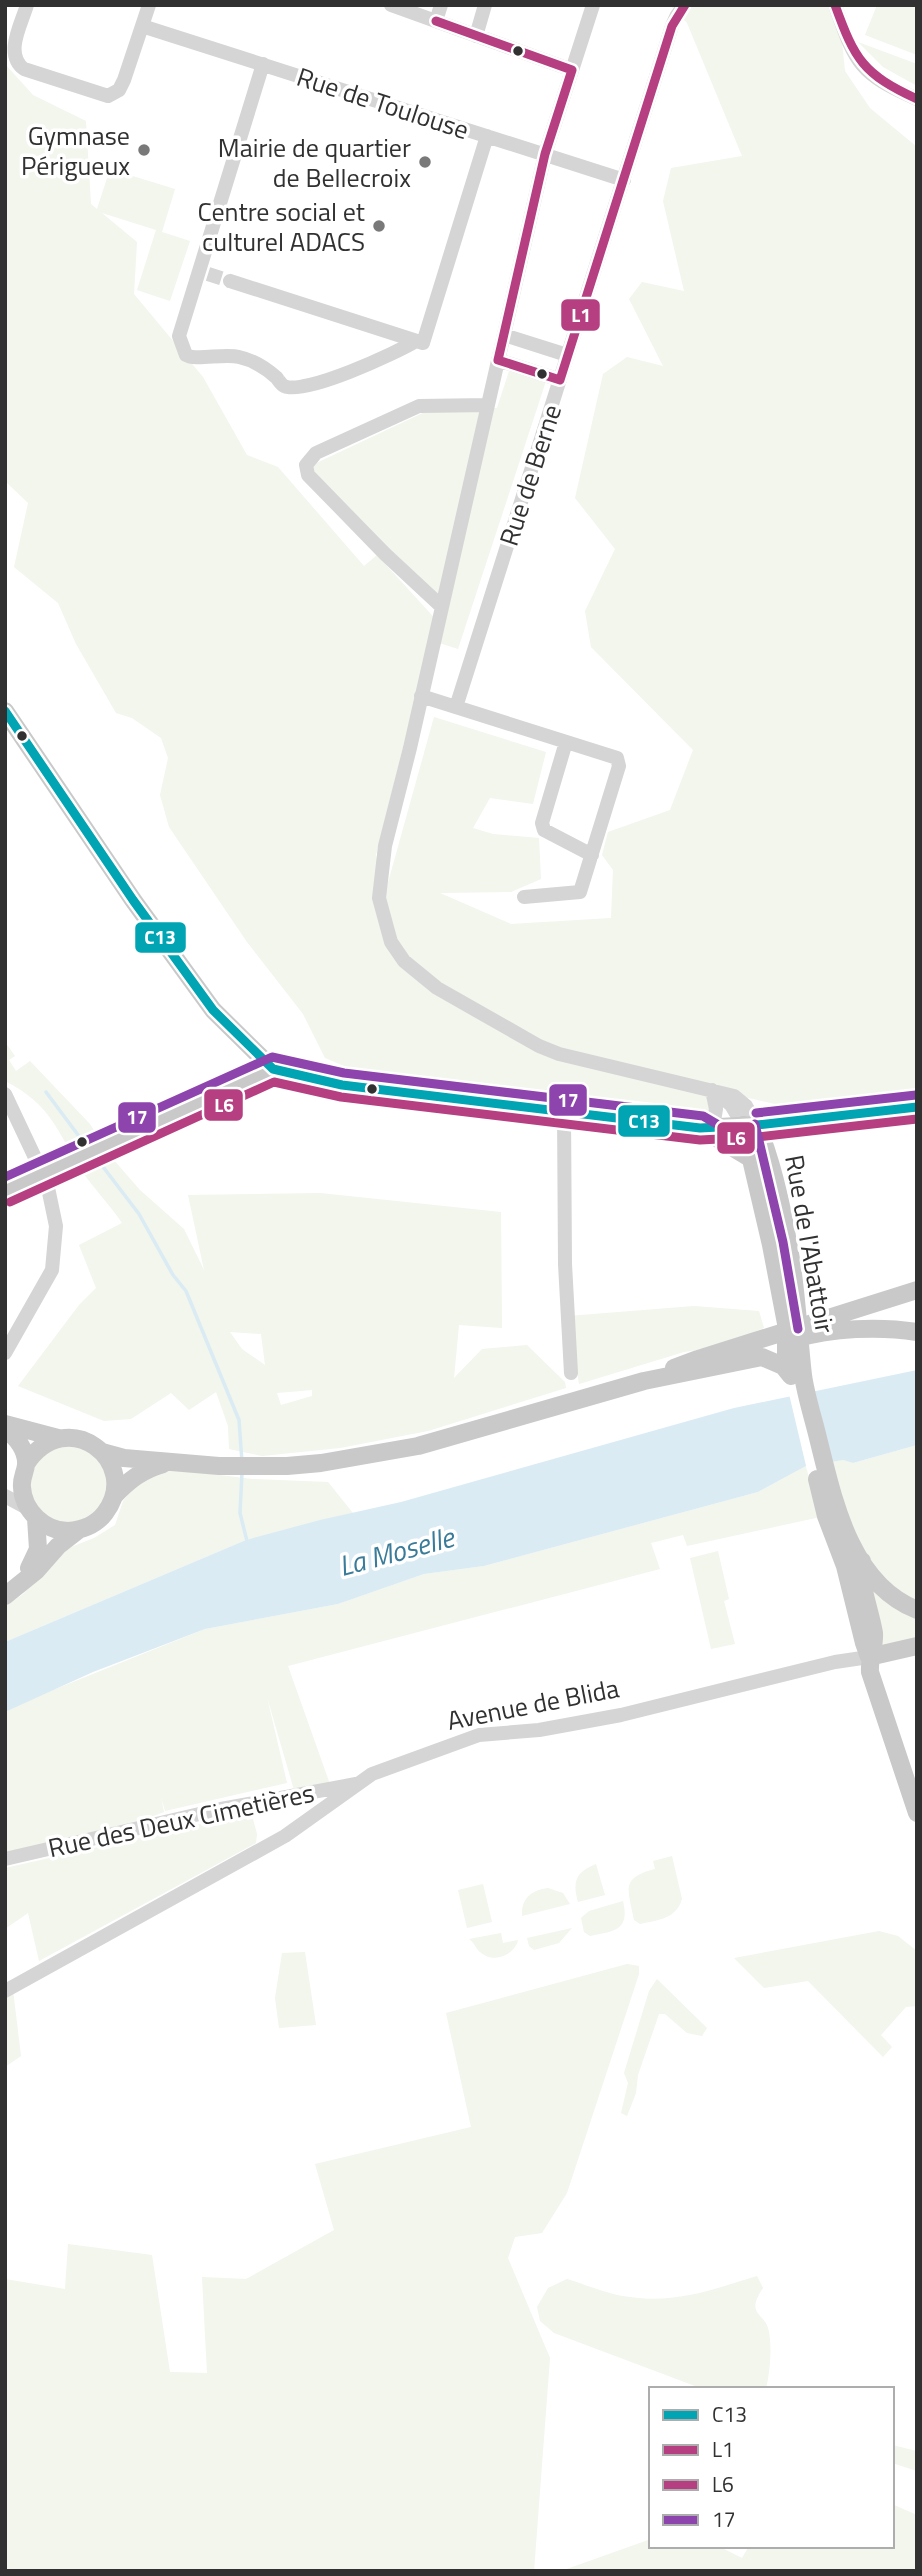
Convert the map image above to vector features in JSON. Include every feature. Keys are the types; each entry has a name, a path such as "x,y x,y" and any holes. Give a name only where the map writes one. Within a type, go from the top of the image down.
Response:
{"main road":[{"path":"5,711 133,900 213,1010 273,1069 342,1085 707,1128 917,1107"},
{"path":"5,1191 273,1069"},
{"name":"Rue de l'Abattoir","path":"750,1125 750,1158 792,1335 799,1384 825,1488"},
{"name":"Rue de l'Abattoir","path":"750,1125 769,1154 789,1246 792,1335"},
{"path":"707,1128 750,1158"},
{"path":"700,1371 917,1290"},
{"path":"644,1381 698,1359 792,1335 876,1329 917,1332"},
{"path":"5,1424 58,1438 89,1442 102,1452 124,1458 219,1466 321,1463 418,1446 644,1381 762,1357 783,1366 799,1384 811,1351 820,1344 850,1331"},
{"path":"5,1430 21,1444 26,1464"},
{"path":"11,1592 37,1556 39,1537 22,1487 26,1464 34,1452 58,1438"},
{"path":"102,1452 113,1472 114,1496"},
{"path":"11,1592 36,1571 53,1550 102,1517 114,1496 134,1476 148,1468 173,1462"},
{"path":"825,1488 862,1561 892,1596 917,1610"},
{"path":"825,1488 825,1516 845,1566 869,1657 874,1687 917,1813"},
{"path":"32,1513 49,1527 65,1531 80,1530"},
{"path":"862,1561 860,1574 874,1635 869,1657"},
{"name":"Avenue de Blida","path":"869,1657 917,1646"}],"street":[{"path":"27,5 13,54 18,64 24,69 98,95 108,96 119,90 149,5"},
{"path":"391,5 572,70"},
{"path":"436,21 441,5"},
{"path":"476,36 485,5"},
{"path":"593,5 545,154 410,748 385,846 379,898 391,942 404,961 437,988 539,1046 559,1054 734,1096 746,1106 750,1125"},
{"name":"Rue de Berne","path":"456,708 672,26 685,5"},
{"path":"835,5 849,45 860,64 873,77 917,99"},
{"name":"Rue de Toulouse","path":"142,26 624,180"},
{"path":"262,64 203,273 179,336 186,355 191,358 223,355 240,357 265,369 284,386 299,388 319,384 420,342 487,136"},
{"path":"230,281 420,342"},
{"path":"504,335 568,355"},
{"path":"498,360 560,380"},
{"path":"442,607 384,554 309,475 306,465 316,453 419,406 488,405"},
{"path":"422,696 617,758 620,766 580,892 524,897"},
{"path":"566,742 542,823 544,830 592,855"},
{"path":"707,1128 716,1109 712,1090"},
{"path":"5,1094 43,1174 56,1226 55,1261 48,1279 5,1353"},
{"path":"564,1112 565,1265 571,1373"},
{"path":"5,1496 32,1513"},
{"name":"Avenue de Blida","path":"5,1991 285,1836 372,1774 479,1735 539,1730 621,1715 835,1662 869,1657"},
{"name":"Rue des Deux Cimetières","path":"5,1859 221,1809 357,1784"}],"shaded area":[{"path":"670,5 830,5 841,33 845,71 870,108 917,147 917,1099 792,1108 731,1094 705,1116 678,1118 419,1082 356,1071 325,1058 303,1014 247,942 169,827 160,795 168,758 161,738 132,718 116,713 76,644 58,603 14,567 28,503 5,481 5,64 33,95 86,121 91,204 97,209 110,169 175,189 162,232 190,241 170,301 137,290 156,230 102,213 137,242 134,294 203,377 247,455 278,467 364,566 377,555 440,624 447,607 308,467 427,411 497,408 509,371 546,381 458,649 430,640 376,855 384,897 434,717 546,752 533,804 490,798 473,828 493,834 539,838 541,879 511,892 440,893 511,924 611,918 613,870 602,855 608,832 670,810 693,750 591,647 585,611 615,549 575,498 603,374 627,357 663,366 629,299 642,282 684,291 663,201 671,168 742,156 687,23"},
{"path":"877,5 917,5 917,55 865,35"},
{"path":"858,42 917,64 917,86 883,67"},
{"path":"5,1042 15,1056 9,1060 16,1071 30,1061 90,1124 113,1159 140,1190 184,1229 204,1270 188,1195 320,1193 501,1212 502,1328 459,1325 454,1378 482,1349 527,1345 565,1382 566,1388 428,1431 340,1448 262,1456 229,1449 228,1426 216,1392 189,1410 171,1393 131,1419 104,1421 18,1386 79,1305 96,1288 79,1245 122,1223 82,1171 43,1109 21,1090 5,1081","holes":["230,1332 261,1334 265,1365 242,1349","312,1390 312,1396 281,1405 277,1393"]},
{"path":"694,1306 759,1311 764,1328 721,1346 684,1352 579,1384 568,1316"},
{"path":"69,1445 84,1448 97,1456 105,1469 108,1484 105,1499 97,1512 84,1520 69,1523 54,1520 41,1512 33,1499 30,1484 33,1469 41,1456 54,1448"},
{"path":"917,1445 917,1646 869,1657 825,1516 687,1546 683,1535 651,1543 660,1569 288,1666 331,1787 294,1790 267,1697 287,1783 165,1811 161,1797 164,1812 92,1839 5,1859 5,1712 28,1700 205,1629 338,1604 424,1574 484,1566 758,1492 806,1466 812,1490 832,1460 853,1463"},
{"path":"171,1469 252,1479 328,1482 353,1513 246,1540 5,1642 5,1606 22,1595 66,1549 94,1538 115,1525 123,1501 142,1476"},
{"path":"718,1551 729,1599 724,1601 735,1644 711,1649 690,1558"},
{"path":"245,1814 247,1820 253,1819 257,1834 256,1843 39,1961 28,1913 5,1929 5,1868"},
{"path":"672,1856 682,1899 679,1906 666,1918 640,1924 634,1920 629,1893 631,1881 636,1876 655,1869 653,1861"},
{"path":"596,1864 605,1895 578,1902 575,1888 577,1878 584,1870"},
{"path":"483,1884 492,1922 467,1928 458,1890"},
{"path":"548,1888 563,1893 570,1904 522,1916 523,1904 529,1896"},
{"path":"623,1901 624,1918 618,1928 590,1936 584,1932 581,1918 589,1911"},
{"path":"572,1928 559,1943 534,1950 529,1946 527,1938"},
{"path":"879,1931 898,1936 917,1951 917,2006 906,2007 881,2035 892,2047 883,2057 808,1981 764,1988 734,1958"},
{"path":"501,1933 503,1943 518,1940 508,1954 497,1958 485,1956 469,1939"},
{"path":"305,1952 316,2025 279,2028 275,1998 282,1953"},
{"path":"627,1964 639,1966 639,1974 567,2193 542,2233 515,2237 508,2258 550,2358 534,2571 5,2571 5,2279 65,2289 68,2244 152,2255 170,2372 207,2373 202,2277 246,2279 334,2230 315,2164 471,2127 446,2013"},
{"path":"657,1979 707,2028 702,2036 687,2033 665,2014 659,2014 627,2116 621,2113 628,2083 624,2073 649,1991"},
{"path":"13,1990 21,2056 5,2067 5,1997"},
{"path":"757,2276 763,2288 756,2309 767,2326 770,2339 766,2387 698,2387 554,2333 540,2321 537,2307 548,2288 567,2279 622,2296 647,2299 679,2297"},
{"path":"894,2445 917,2451 917,2471 894,2464"},
{"path":"894,2505 917,2515 917,2571 561,2571 649,2540 649,2548 722,2548 742,2558 748,2548 894,2548"}],"water":[{"name":"La Moselle","path":"917,1370 917,1445 853,1463 843,1460 806,1466 758,1492 484,1566 424,1574 338,1604 205,1629 93,1672 5,1712 5,1642 246,1540 401,1502 734,1408"}],"pier":[{"path":"814,1388 833,1464 807,1470 789,1394"}],"waterway":[{"path":"46,1092 87,1147"},
{"path":"94,1155 139,1214 173,1275 186,1291 239,1420 242,1462"},
{"path":"242,1473 240,1513 247,1541"}],"tunnel":[{"path":"208,274 230,281"}],"transit line":[{"name":"L1","path":"572,70 545,154 498,360 560,380 672,26 685,5"},
{"name":"L1","path":"835,5 855,52 863,63 884,82 917,99"},
{"name":"L1","path":"436,21 572,70"},
{"name":"C13","path":"5,711 133,900 213,1010 273,1069 342,1085 700,1128 757,1125 917,1107"},
{"name":"17","path":"5,1177 272,1057 344,1073 703,1116 756,1147"},
{"name":"L6","path":"10,1202 274,1082 341,1097 700,1140 758,1137 917,1119"},
{"name":"17","path":"756,1113 916,1095"},
{"name":"17","path":"755,1124 783,1242 798,1329"}],"place":[{"name":"Gymnase Périgueux","path":"144,150"},
{"name":"Mairie de quartier de Bellecroix","path":"425,162"},
{"name":"Centre social et culturel ADACS","path":"379,226"}]}
